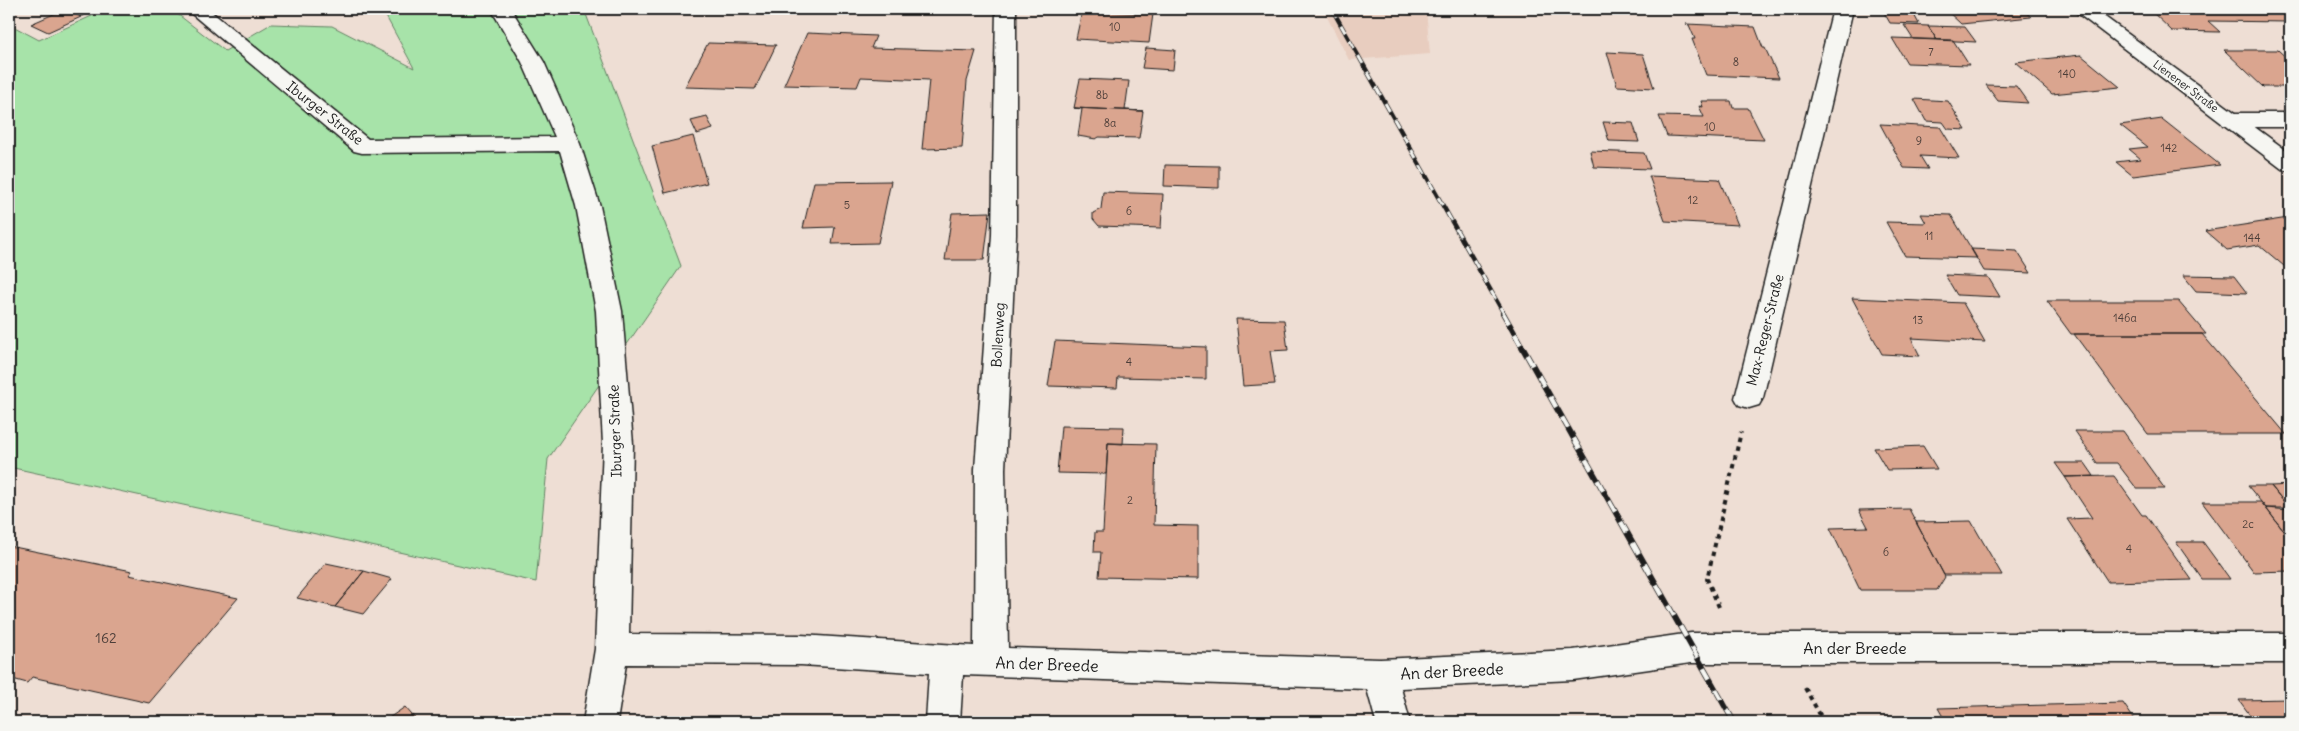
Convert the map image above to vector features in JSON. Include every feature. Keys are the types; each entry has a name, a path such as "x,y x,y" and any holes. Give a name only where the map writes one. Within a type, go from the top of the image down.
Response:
{"street":[{"name":"Iburger Straße","path":"196,9 362,146 570,144"},
{"name":"Iburger Straße","path":"501,9 533,62 570,144 588,206 609,311 618,444 612,649 600,722"},
{"name":"Bollenweg","path":"991,662 990,469 1004,235 1006,9"},
{"name":"Max-Reger-Straße","path":"1749,398 1843,9"},
{"name":"Lienener Straße","path":"2082,9 2290,164"},
{"path":"2231,120 2290,120"},
{"name":"An der Breede","path":"612,649 801,650 991,662 1380,674 1573,665 1691,648 2290,648"},
{"path":"943,722 948,660"},
{"path":"1380,674 1393,722"}],"path":[{"name":"Max-Reger-Straße","path":"1736,647 1707,578 1749,398"}],"shaded area":[{"path":"1323,9 1426,9 1430,54 1349,60"}],"green space":[{"path":"107,9 171,9 225,51 271,24 332,26 414,68 382,9 584,9 681,266 548,459 536,582 9,467 9,24 39,40"}],"building":[{"path":"65,9 98,9 82,16"},
{"path":"65,9 81,17 48,32 31,24"},
{"path":"1723,9 1794,9 1797,13 1742,11"},
{"path":"1882,9 1911,9 1919,24 1890,23"},
{"path":"2022,9 2031,17 1961,24 1946,10"},
{"path":"2149,9 2290,9 2290,22 2208,21 2220,32 2172,31"},
{"path":"1082,11 1153,14 1149,43 1076,39"},
{"path":"1686,24 1755,27 1763,48 1765,48 1779,78 1706,75 1692,39 1695,39 1689,25"},
{"path":"1904,25 1928,26 1937,40 1913,39"},
{"path":"1928,26 1965,27 1976,42 1937,40"},
{"path":"807,33 876,36 871,48 976,51 967,81 962,148 922,149 929,80 861,77 857,87 784,85"},
{"path":"1892,38 1953,40 1969,65 1907,63"},
{"path":"708,43 776,45 755,89 685,87"},
{"path":"1146,48 1175,50 1173,70 1142,68"},
{"path":"2224,50 2278,50 2290,61 2290,87 2263,87"},
{"path":"1607,52 1643,54 1654,88 1617,86"},
{"path":"2081,55 2120,87 2052,94 2015,62"},
{"path":"1080,79 1129,81 1125,110 1143,111 1074,108"},
{"path":"1986,85 2016,86 2028,103 1998,101"},
{"path":"1914,99 1948,101 1966,130 1948,129 1943,122 1926,121"},
{"path":"1701,101 1731,101 1733,108 1748,108 1764,140 1667,136 1659,116 1704,117 1699,106 1703,107"},
{"path":"1074,108 1143,111 1139,138 1099,137 1096,139 1078,136 1082,109"},
{"path":"707,117 713,129 697,134 691,121"},
{"path":"2162,119 2220,165 2133,176 2116,162 2141,159 2129,149 2148,147 2120,125"},
{"path":"1603,122 1633,123 1639,142 1609,141"},
{"path":"1880,124 1940,127 1959,158 1920,156 1928,169 1904,168"},
{"path":"693,136 707,183 665,193 652,146"},
{"path":"1590,151 1644,153 1650,169 1594,167"},
{"path":"1165,165 1219,166 1219,188 1164,186"},
{"path":"1649,176 1719,179 1738,225 1665,221"},
{"path":"891,181 878,243 832,244 835,227 803,228 814,182"},
{"path":"1103,192 1163,194 1161,228 1099,226 1093,219 1093,213 1101,209"},
{"path":"990,212 984,260 945,260 952,213"},
{"path":"1921,214 1951,215 1977,258 1905,256 1886,222 1926,223"},
{"path":"2288,218 2290,220 2290,265 2284,266 2259,245 2227,250 2205,231"},
{"path":"1971,249 2017,251 2031,273 1984,271"},
{"path":"1945,275 1988,277 2000,297 1957,295"},
{"path":"2183,275 2234,276 2247,293 2196,291"},
{"path":"1852,298 1963,303 1985,342 1911,338 1920,356 1882,354"},
{"path":"2047,301 2178,301 2206,334 2071,334"},
{"path":"1236,319 1284,320 1288,350 1270,351 1275,384 1243,386"},
{"path":"2074,334 2202,334 2286,434 2148,434"},
{"path":"1055,341 1206,347 1206,379 1118,377 1117,388 1048,386"},
{"path":"1061,426 1124,427 1123,444 1108,443 1106,474 1057,473"},
{"path":"2075,431 2123,431 2165,489 2137,489 2117,463 2097,463"},
{"path":"1108,443 1156,444 1154,525 1198,526 1198,579 1099,577 1101,552 1094,552 1095,532 1103,532"},
{"path":"1923,446 1937,469 1887,470 1874,448"},
{"path":"2055,463 2085,463 2094,476 2065,477"},
{"path":"2114,476 2142,515 2146,515 2192,580 2108,582 2067,519 2092,518 2065,477"},
{"path":"2290,485 2290,508 2289,508 2271,486"},
{"path":"2248,486 2271,486 2289,508 2266,508"},
{"path":"2202,502 2261,502 2290,539 2290,571 2254,572"},
{"path":"2266,508 2290,510 2290,539"},
{"path":"1909,509 1945,577 1937,590 1860,590 1830,528 1868,527 1859,510"},
{"path":"1971,521 2002,575 1944,575 1916,522"},
{"path":"2176,542 2203,542 2230,579 2202,579"},
{"path":"9,546 132,571 129,575 238,598 149,703 32,677 27,683 9,678"},
{"path":"326,563 364,571 335,607 297,598"},
{"path":"364,571 392,579 363,614 335,607"},
{"path":"2290,699 2290,722 2255,722 2239,700"},
{"path":"2123,703 2136,722 1946,722 1938,708"},
{"path":"405,707 418,722 383,722"}],"railway":[{"path":"1332,9 1504,314"},
{"path":"1503,313 1734,722"}]}
